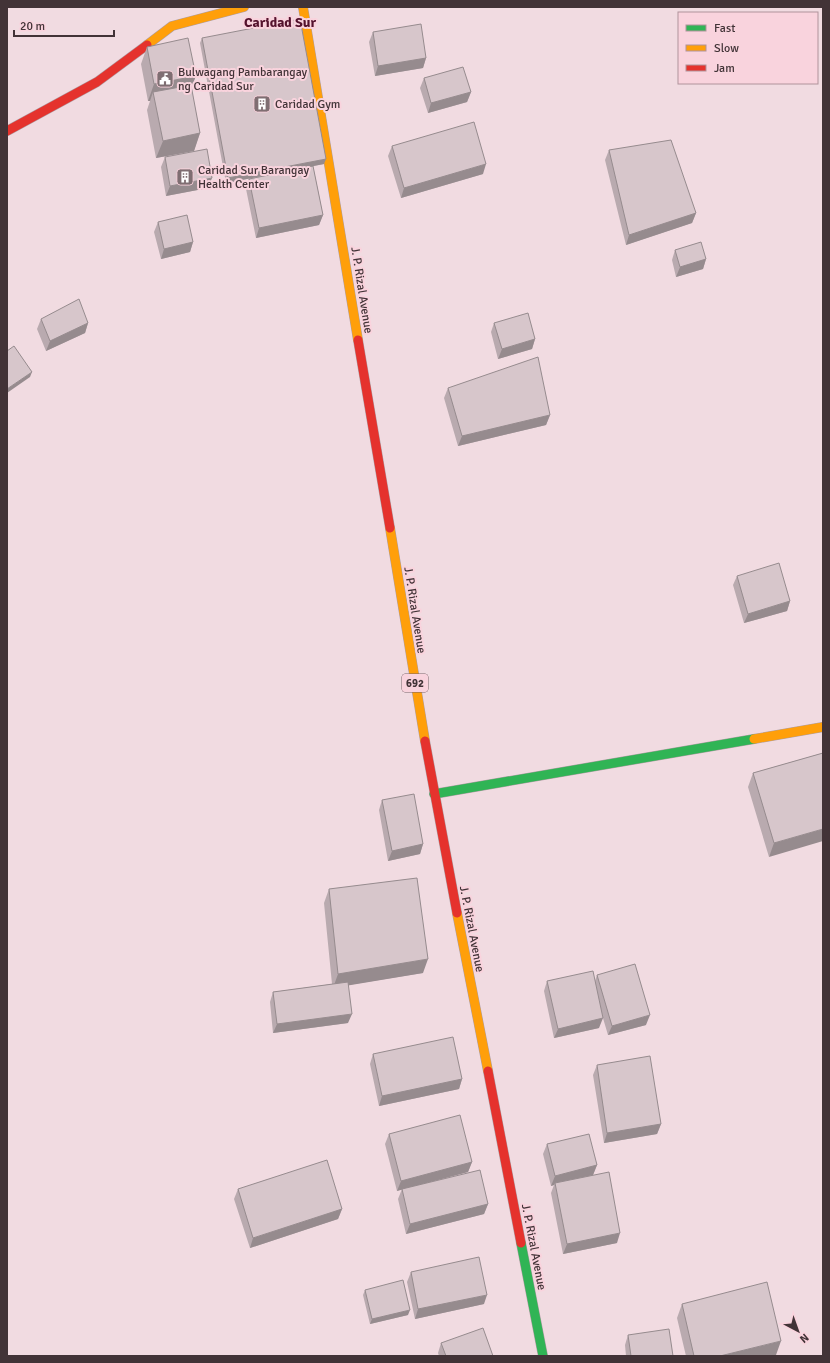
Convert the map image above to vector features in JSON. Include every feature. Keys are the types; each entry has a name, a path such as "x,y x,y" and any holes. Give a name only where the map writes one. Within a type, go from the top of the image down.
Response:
{"main road":[{"path":"7,131 97,82 172,26 244,7"},
{"name":"J. P. Rizal Avenue","path":"303,7 434,794 543,1356"},
{"path":"434,794 823,727"}],"building":[{"name":"Caridad Gym","path":"300,19 326,159 228,178 202,38"},
{"path":"421,24 426,58 378,66 373,32"},
{"path":"188,38 196,76 154,84 147,47"},
{"path":"463,67 471,92 431,103 424,78"},
{"path":"191,85 200,133 163,141 153,92"},
{"path":"474,122 486,164 404,188 392,146"},
{"path":"671,140 696,213 629,235 609,150"},
{"name":"Caridad Sur Barangay Health Center","path":"207,149 212,178 170,186 165,157"},
{"path":"313,166 323,215 259,228 249,179"},
{"path":"187,215 193,242 164,249 158,222"},
{"path":"701,242 706,259 680,267 675,250"},
{"path":"79,299 88,323 50,341 41,319"},
{"path":"528,313 535,339 502,349 494,323"},
{"path":"14,346 32,372 7,389 7,351"},
{"path":"538,357 550,415 462,436 448,388"},
{"path":"779,563 790,601 748,614 737,576"},
{"path":"823,753 823,829 774,843 753,773"},
{"path":"414,794 423,844 392,851 382,800"},
{"path":"417,878 428,959 338,974 329,889"},
{"path":"635,964 650,1015 612,1026 597,975"},
{"path":"593,971 603,1018 558,1029 547,981"},
{"path":"348,982 352,1014 277,1024 273,992"},
{"path":"453,1037 462,1079 382,1096 373,1054"},
{"path":"650,1056 661,1124 607,1133 597,1065"},
{"path":"460,1115 472,1162 401,1181 389,1134"},
{"path":"589,1134 597,1165 555,1176 547,1144"},
{"path":"327,1160 342,1209 253,1238 238,1189"},
{"path":"480,1170 488,1204 410,1224 402,1189"},
{"path":"609,1172 620,1233 567,1244 555,1183"},
{"path":"479,1257 487,1295 418,1309 411,1272"},
{"path":"403,1280 410,1310 372,1319 365,1290"},
{"path":"767,1282 781,1341 720,1356 694,1356 682,1304"},
{"path":"483,1328 493,1356 446,1356 441,1343"},
{"path":"669,1329 673,1356 631,1356 628,1335"}],"traffic: fast":[{"path":"434,794 754,739"},
{"path":"521,1243 543,1356"}],"traffic: slow":[{"path":"147,45 172,26 244,7"},
{"path":"303,7 358,340"},
{"path":"390,528 425,741"},
{"path":"754,739 823,727"},
{"path":"457,913 488,1071"}],"traffic: jam":[{"path":"7,131 97,82 147,45"},
{"path":"358,340 390,528"},
{"path":"425,741 457,913"},
{"path":"488,1071 521,1243"}],"place":[{"name":"Bulwagang Pambarangay ng Caridad Sur","path":"165,79"},
{"name":"Caridad Gym","path":"262,104"},
{"name":"Caridad Sur Barangay Health Center","path":"185,177"}],"district":[{"name":"Caridad Sur","path":"280,22"}]}
